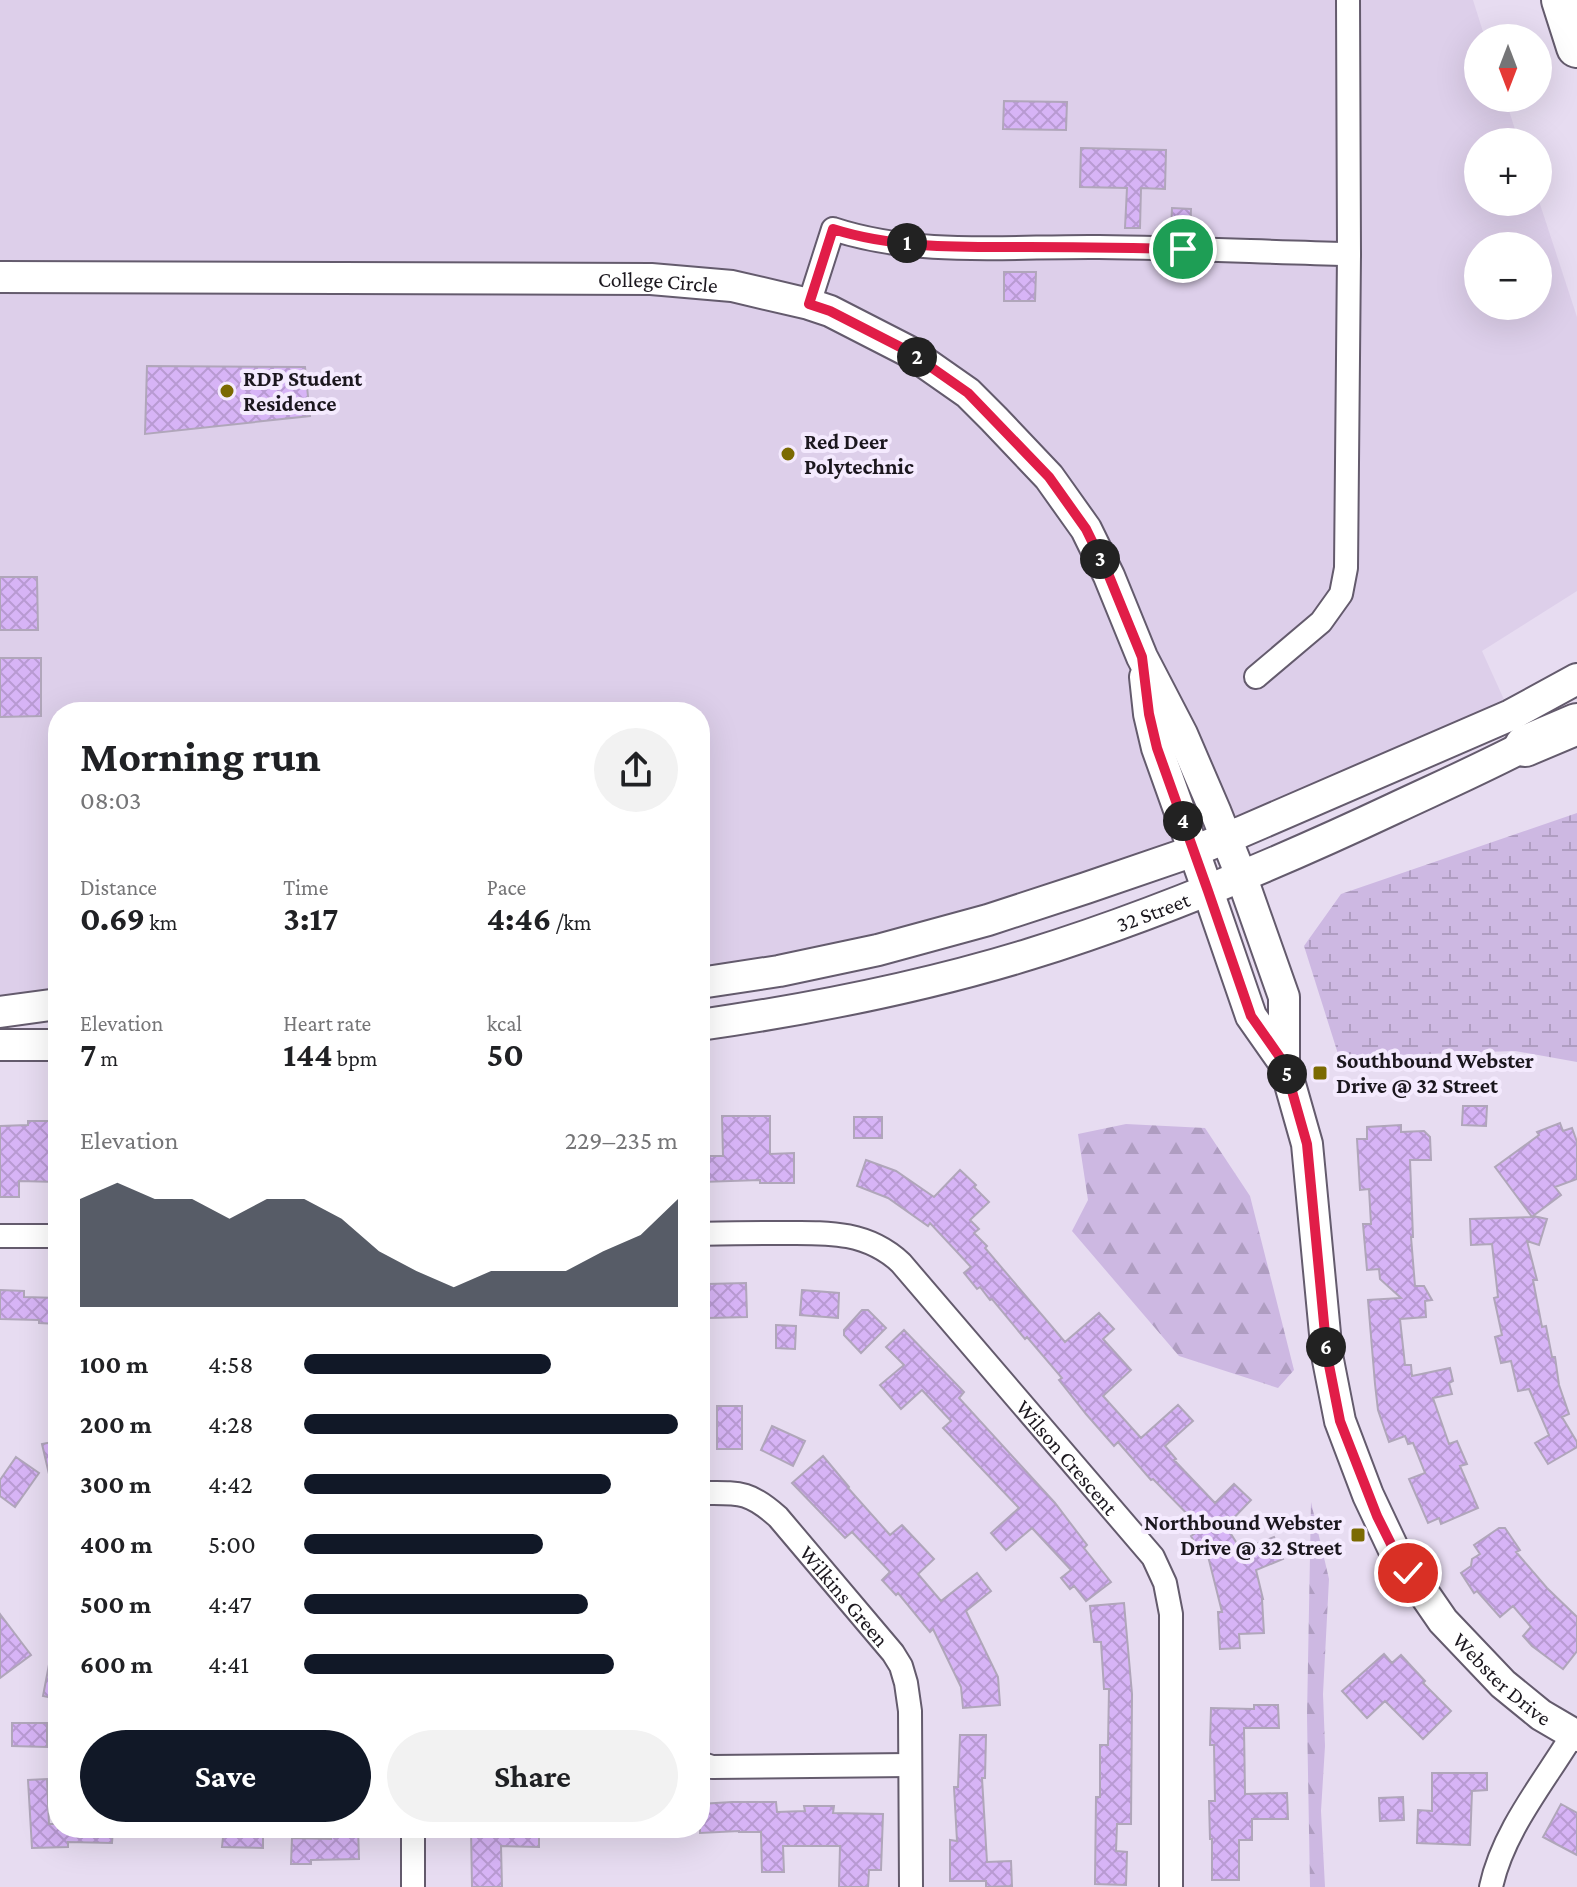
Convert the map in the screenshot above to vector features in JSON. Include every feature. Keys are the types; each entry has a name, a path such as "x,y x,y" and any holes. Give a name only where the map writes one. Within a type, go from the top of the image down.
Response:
{"highway":[{"path":"1562,0 1577,47"},
{"path":"1569,0 1577,18"},
{"path":"1525,746 1577,724"}],"street":[{"path":"1256,677 1321,622 1341,594 1346,568 1348,0"},
{"path":"809,304 833,229 870,239 944,247 1099,247 1349,254"},
{"name":"College Circle","path":"0,277 651,279 732,286 809,304 842,317 918,357 968,393 1049,477 1086,529 1109,576 1142,657 1182,734 1242,878"},
{"name":"College Circle","path":"1142,657 1157,748 1208,891"},
{"name":"32 Street","path":"710,981 779,971 878,950 961,928 1194,851 1511,715 1577,679"},
{"name":"32 Street","path":"710,1023 820,1005 960,974 1031,954 1242,878 1525,746 1577,717"},
{"name":"Webster Drive","path":"1242,878 1284,997 1284,1063 1307,1144 1327,1355 1340,1421 1368,1495 1394,1550 1443,1621 1503,1684 1541,1715 1575,1735"},
{"name":"Webster Drive","path":"1208,891 1251,1016 1284,1063"},
{"path":"0,997 48,997"},
{"path":"0,1012 48,1005"},
{"path":"0,1045 48,1045"},
{"name":"Wilson Crescent","path":"710,1234 843,1234 889,1252 1153,1557 1165,1583 1171,1614 1171,1887"},
{"path":"0,1236 48,1236"},
{"name":"Wilkins Green","path":"710,1493 741,1493 763,1503 887,1645 901,1666 910,1711 911,1887"},
{"path":"1491,1887 1496,1866 1516,1826 1575,1735"},
{"path":"710,1766 910,1765"},
{"path":"413,1838 413,1887"}],"shaded area":[{"name":"Red Deer Polytechnic","path":"0,0 1473,0 1481,24 1464,24 1464,112 1509,112 1515,128 1464,128 1464,216 1544,216 1549,232 1464,232 1464,320 1552,320 1552,241 1577,317 1577,591 1482,651 1511,715 1194,851 710,980 710,702 48,702 48,997 0,997"}],"green space":[{"path":"1577,813 1577,1062 1515,1051 1339,1057 1304,946 1341,894"},
{"path":"1126,1124 1205,1128 1250,1196 1294,1370 1278,1388 1179,1356 1072,1231 1088,1200 1078,1134"},
{"path":"1311,1502 1329,1579 1321,1811 1325,1887 1310,1887 1307,1716"}],"building":[{"path":"1004,101 1067,102 1066,130 1003,129"},
{"path":"1081,148 1166,150 1165,189 1141,188 1140,228 1125,228 1127,188 1080,187"},
{"path":"1172,208 1191,209 1190,235 1171,234"},
{"path":"1004,272 1036,272 1035,301 1004,301"},
{"name":"RDP Student Residence","path":"147,366 305,367 310,416 145,434"},
{"path":"0,577 37,577 38,630 0,630"},
{"path":"0,658 41,658 41,716 0,717"},
{"path":"1463,1106 1487,1106 1486,1126 1462,1125"},
{"path":"722,1116 770,1116 770,1154 794,1153 794,1183 760,1183 760,1180 710,1182 710,1156 723,1156"},
{"path":"854,1117 882,1117 882,1138 854,1138"},
{"path":"28,1121 48,1121 48,1182 19,1181 19,1197 0,1197 0,1126 28,1125"},
{"path":"1560,1123 1563,1131 1572,1128 1577,1142 1577,1179 1555,1187 1561,1195 1533,1216 1547,1219 1539,1245 1527,1241 1537,1280 1533,1280 1542,1327 1546,1326 1569,1414 1562,1417 1577,1442 1577,1447 1548,1464 1535,1443 1549,1435 1529,1389 1518,1391 1511,1361 1501,1363 1495,1337 1502,1335 1494,1298 1498,1297 1492,1244 1471,1245 1470,1219 1532,1217 1495,1167 1539,1135 1537,1132"},
{"path":"1401,1125 1401,1132 1424,1131 1430,1137 1431,1160 1410,1160 1415,1286 1424,1286 1432,1300 1425,1301 1426,1317 1400,1319 1405,1365 1411,1365 1412,1376 1450,1368 1452,1394 1433,1398 1449,1444 1457,1441 1467,1464 1460,1466 1478,1508 1441,1524 1439,1518 1428,1523 1409,1479 1425,1473 1413,1443 1408,1444 1405,1436 1389,1442 1378,1410 1375,1384 1368,1300 1401,1298 1380,1279 1379,1269 1367,1270 1363,1224 1371,1224 1369,1189 1360,1190 1357,1139 1367,1139 1367,1127"},
{"path":"866,1160 896,1171 934,1197 960,1170 989,1202 970,1220 979,1229 974,1233 1065,1342 1099,1313 1114,1329 1103,1339 1131,1370 1103,1396 1141,1438 1178,1405 1193,1421 1165,1446 1174,1460 1215,1503 1234,1484 1251,1500 1226,1526 1241,1550 1274,1537 1283,1559 1256,1570 1263,1599 1264,1633 1239,1634 1240,1648 1220,1649 1218,1612 1222,1612 1207,1552 1202,1555 1191,1536 1202,1529 1151,1480 1118,1442 1114,1446 1027,1337 1025,1339 980,1287 977,1289 964,1273 971,1267 930,1223 928,1226 888,1198 857,1186"},
{"path":"746,1283 747,1317 710,1318 710,1284"},
{"path":"0,1290 24,1291 24,1297 48,1298 48,1323 39,1323 39,1320 0,1319"},
{"path":"802,1290 839,1293 838,1318 800,1315"},
{"path":"862,1310 868,1310 886,1328 861,1353 844,1335 844,1330"},
{"path":"776,1325 796,1326 795,1349 776,1348"},
{"path":"904,1330 964,1392 959,1398 1055,1503 1087,1545 1084,1548 1111,1582 1086,1601 1074,1586 1070,1589 1061,1578 1071,1570 1032,1528 1006,1550 991,1533 1019,1508 943,1428 951,1421 922,1390 901,1409 880,1385 904,1365 886,1347"},
{"path":"717,1406 742,1406 742,1449 717,1449"},
{"path":"772,1426 805,1441 793,1466 761,1450"},
{"path":"48,1443 48,1470 42,1444"},
{"path":"823,1456 890,1535 902,1525 934,1559 918,1574 941,1601 977,1573 991,1591 966,1611 998,1677 1000,1705 963,1708 961,1687 933,1629 930,1632 898,1593 896,1595 882,1580 890,1572 852,1532 845,1538 792,1483"},
{"path":"16,1457 39,1473 15,1507 0,1496 0,1480"},
{"path":"1499,1528 1505,1528 1520,1550 1516,1552 1577,1617 1577,1651 1563,1669 1523,1636 1531,1627 1513,1606 1500,1617 1477,1591 1474,1593 1461,1573 1480,1554 1474,1545"},
{"path":"1124,1603 1132,1694 1131,1824 1117,1824 1116,1851 1127,1852 1126,1885 1095,1884 1096,1797 1100,1797 1100,1745 1108,1745 1109,1689 1104,1689 1101,1642 1094,1642 1090,1606"},
{"path":"0,1614 31,1655 0,1678"},
{"path":"1384,1654 1392,1663 1401,1655 1451,1711 1423,1739 1385,1701 1367,1718 1342,1691"},
{"path":"48,1670 48,1697 43,1696"},
{"path":"1254,1705 1278,1705 1279,1728 1244,1728 1245,1794 1287,1793 1288,1819 1252,1819 1252,1840 1239,1840 1239,1880 1212,1880 1209,1801 1215,1801 1214,1745 1210,1745 1211,1708 1254,1709"},
{"path":"12,1723 47,1723 47,1747 12,1746"},
{"path":"960,1735 986,1735 985,1778 982,1778 987,1862 1011,1861 1012,1886 986,1887 986,1881 950,1881 950,1840 957,1841 954,1787 958,1787"},
{"path":"1432,1773 1487,1773 1487,1790 1472,1791 1470,1845 1417,1843 1418,1810 1432,1811"},
{"path":"47,1779 48,1838 112,1838 112,1843 68,1842 68,1847 32,1848 28,1780"},
{"path":"1403,1797 1404,1820 1380,1821 1379,1798"},
{"path":"776,1802 777,1812 805,1811 804,1806 834,1806 833,1813 883,1814 881,1870 869,1870 868,1887 839,1887 840,1846 783,1846 784,1872 762,1872 761,1832 710,1832 710,1803"},
{"path":"1561,1804 1577,1813 1577,1855 1543,1837"},
{"path":"223,1838 263,1838 263,1848 222,1847"},
{"path":"292,1838 358,1838 359,1859 311,1860 311,1864 291,1864"},
{"path":"471,1838 539,1838 539,1847 501,1846 502,1887 472,1887"}],"place":[{"name":"RDP Student Residence","path":"227,391"},
{"name":"Red Deer Polytechnic","path":"788,454"},
{"name":"Southbound Webster Drive @ 32 Street","path":"1320,1073"},
{"name":"Northbound Webster Drive @ 32 Street","path":"1358,1535"}],"route":[{"path":"1183,249 944,247 870,239 833,229 809,304 830,311 908,351 968,393 1049,477 1086,529 1109,576 1142,657 1157,748 1251,1016 1284,1063 1307,1144 1327,1355 1340,1421 1377,1516 1408,1573"}]}
